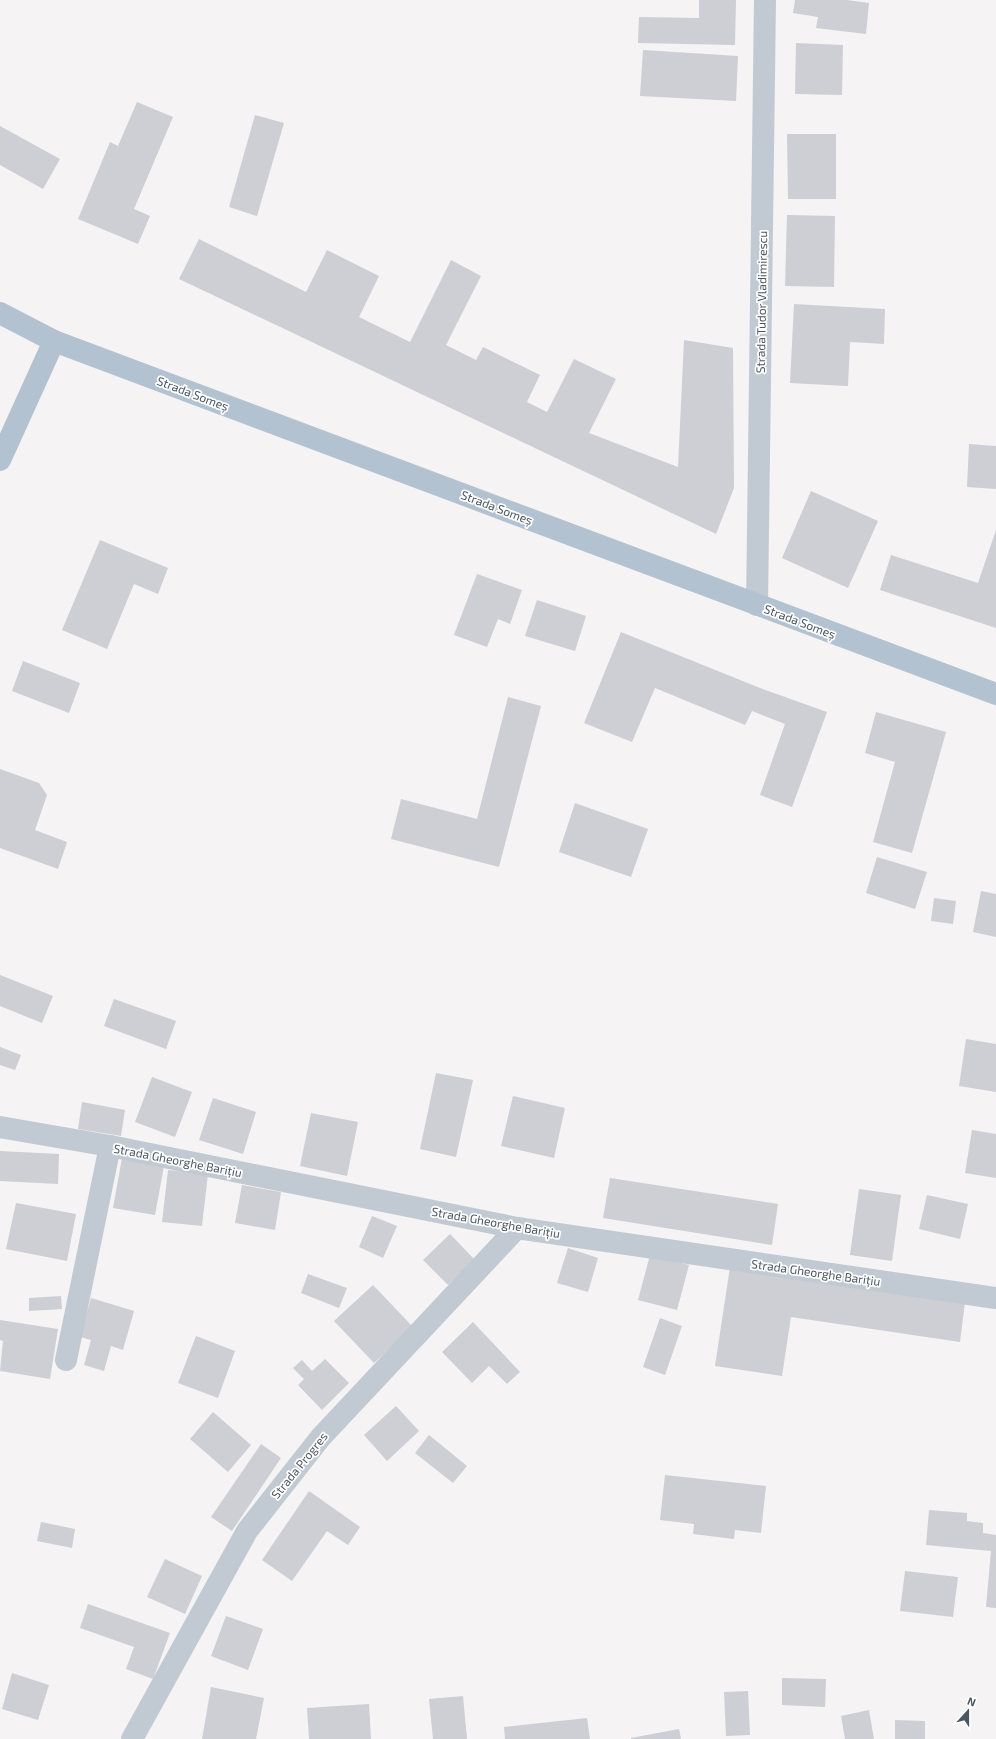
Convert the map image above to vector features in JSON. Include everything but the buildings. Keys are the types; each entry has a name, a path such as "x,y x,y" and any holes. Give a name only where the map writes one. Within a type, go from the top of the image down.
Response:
{"main road":[{"name":"Strada Someș","path":"0,313 54,341 996,694"},
{"path":"0,460 54,341"}],"street":[{"name":"Strada Tudor Vladimirescu","path":"757,605 765,0"},
{"name":"Strada Gheorghe Barițiu","path":"0,1127 110,1146 517,1228 996,1298"},
{"path":"66,1360 110,1146"},
{"name":"Strada Progres","path":"132,1739 247,1531 320,1437 517,1228"}]}
